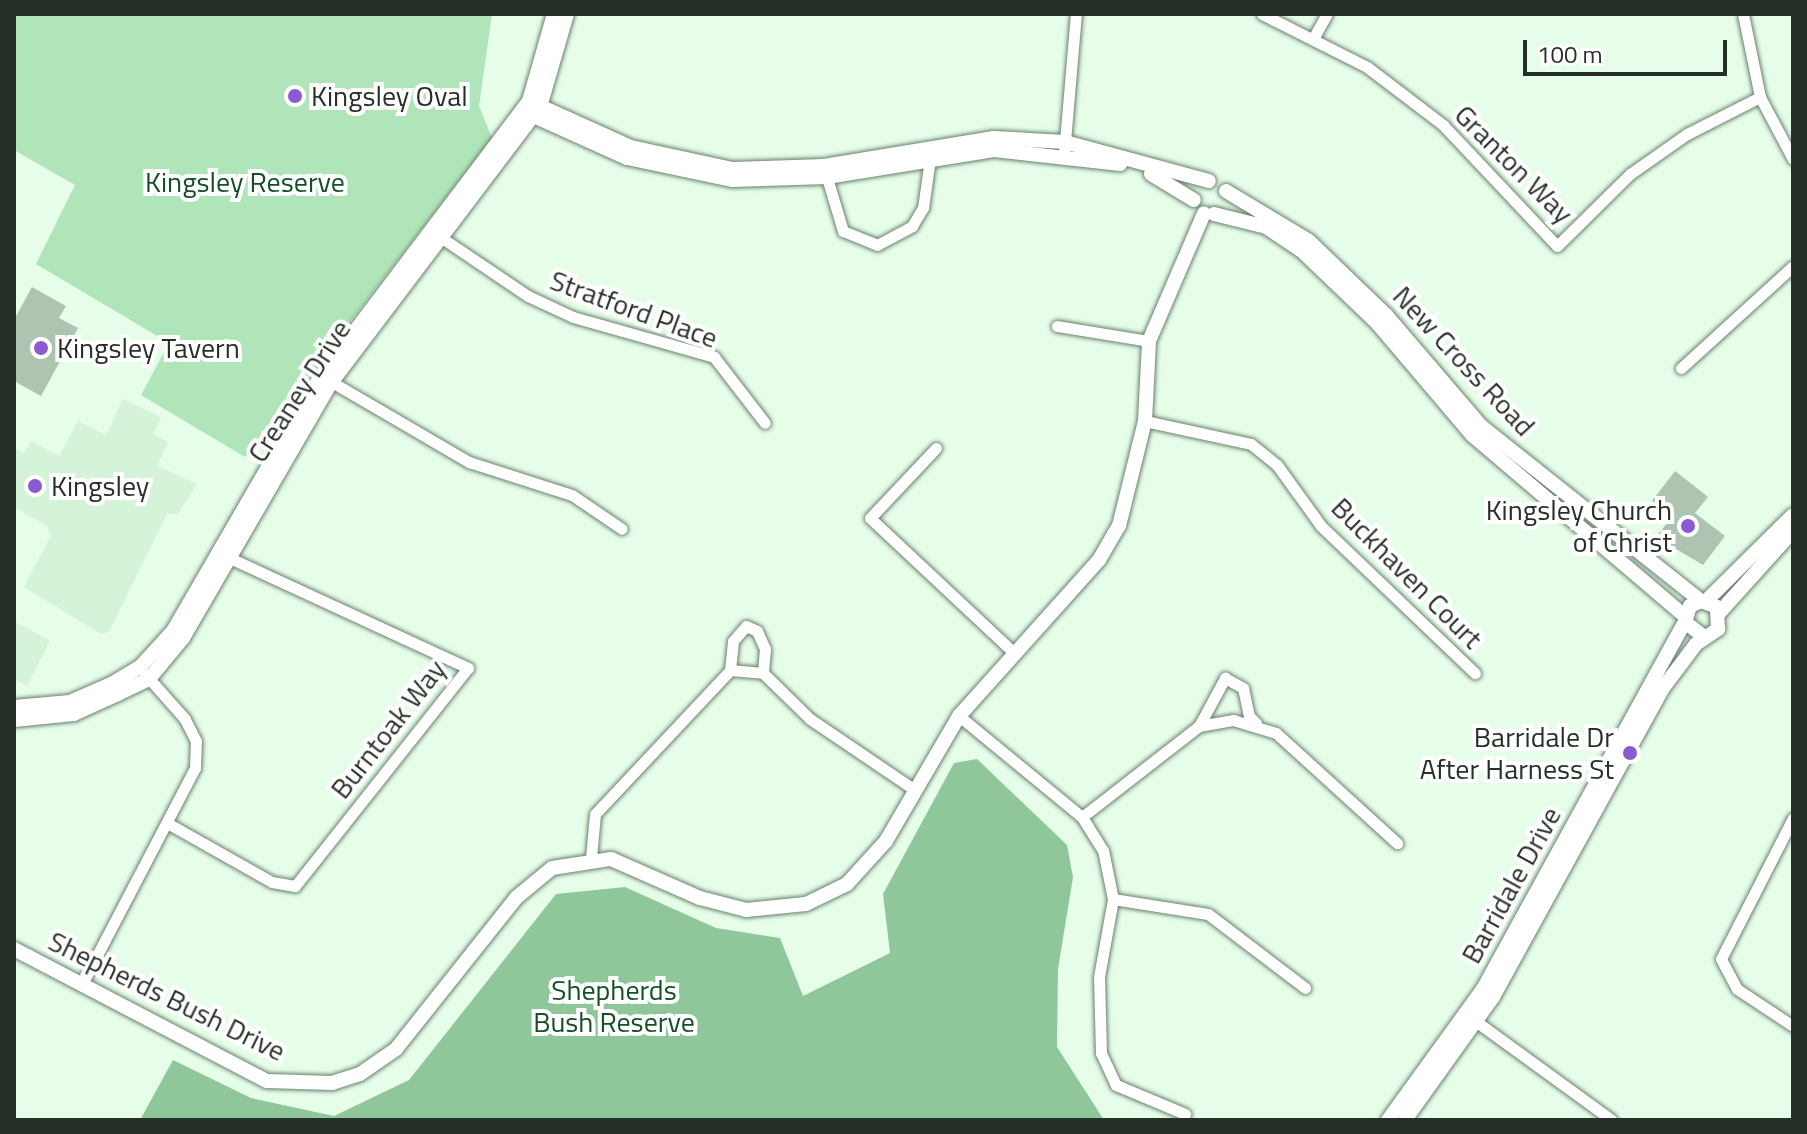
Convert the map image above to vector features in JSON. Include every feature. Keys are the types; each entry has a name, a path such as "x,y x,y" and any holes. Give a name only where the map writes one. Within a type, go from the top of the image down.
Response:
{"street":[{"name":"Creaney Drive","path":"531,109 554,14"},
{"name":"Creaney Drive","path":"14,720 74,714 145,673 183,638 221,554 326,379 531,109 567,14"},
{"path":"1065,148 1076,14"},
{"name":"Granton Way","path":"1262,14 1314,37 1372,69 1443,125 1557,246 1630,174 1687,134 1760,97"},
{"path":"1314,37 1327,14"},
{"path":"1743,14 1760,97 1793,159"},
{"path":"531,109 671,159 753,170 825,172 932,150 1065,148 1209,181 1226,191 1225,206 1209,213 1194,200 1146,172 1065,148"},
{"path":"825,172 843,231 877,245 912,226 923,208 932,150"},
{"path":"1194,200 1196,190 1209,181"},
{"name":"New Cross Road","path":"1226,191 1309,241 1387,316 1481,426 1720,612"},
{"name":"New Cross Road","path":"1209,213 1266,227 1302,251 1378,324 1472,435 1704,637"},
{"name":"Shepherds Bush Drive","path":"14,949 267,1081 332,1083 360,1074 396,1049 538,876 591,858 627,862 722,905 791,907 847,884 873,859 959,716 1013,652 1099,560 1119,526 1145,421 1149,341 1209,213"},
{"name":"Stratford Place","path":"435,233 528,296 573,317 714,357 765,423"},
{"path":"1681,368 1793,266"},
{"path":"1057,326 1149,341"},
{"path":"326,379 469,462 572,495 622,529"},
{"name":"Buckhaven Court","path":"1145,421 1251,444 1277,465 1321,526 1475,673"},
{"path":"936,448 870,518 1013,652"},
{"path":"1704,601 1793,515"},
{"path":"1720,612 1793,531"},
{"name":"Burntoak Way","path":"169,824 272,882 295,886 468,668 221,554"},
{"name":"Barridale Drive","path":"1388,1120 1472,1018 1685,619 1704,601"},
{"name":"Barridale Drive","path":"1405,1120 1472,1018 1648,713 1704,637 1718,629 1720,612"},
{"path":"591,858 595,814 730,670 733,641 746,626 757,631 765,649 763,673"},
{"path":"730,670 763,673 810,719 915,790"},
{"name":"Creaney Drive","path":"14,707 70,702 145,673"},
{"path":"82,984 169,824 195,768 196,741 185,719 145,673"},
{"path":"1082,817 1199,726 1225,678 1243,688 1249,716 1276,733 1397,843"},
{"path":"959,716 1082,817 1103,850 1113,899 1099,977 1101,1053 1116,1085 1185,1114"},
{"path":"1199,726 1257,723"},
{"path":"1793,818 1721,959 1737,989 1793,1026"},
{"path":"1113,899 1208,914 1305,988"},
{"path":"1472,1018 1612,1120"}],"shaded area":[{"path":"123,399 161,417 153,434 168,442 157,466 197,484 178,514 167,514 109,632 101,634 24,587 51,536 47,526 14,507 14,447 24,453 31,441 59,456 78,421 106,435"},
{"path":"14,621 50,641 27,686 14,679"}],"green space":[{"name":"Kingsley Reserve","path":"14,14 492,14 479,106 492,138 245,457 141,395 169,343 36,264 75,185 14,150"},
{"name":"Shepherds Bush Reserve","path":"977,759 1067,845 1073,877 1058,969 1057,1047 1104,1120 140,1120 173,1060 251,1098 334,1116 409,1080 556,894 625,887 716,928 780,938 803,996 890,953 883,894 954,763"}],"building":[{"name":"Kingsley Tavern","path":"32,287 66,306 59,318 78,328 41,396 14,381 14,320"},
{"name":"Kingsley Church of Christ","path":"1675,471 1708,497 1695,513 1725,536 1703,565 1656,537 1672,517 1652,501"}],"place":[{"name":"Kingsley Oval","path":"295,96"},
{"name":"Kingsley Tavern","path":"41,348"},
{"name":"Kingsley","path":"35,486"},
{"name":"Kingsley Church of Christ","path":"1688,526"},
{"name":"Barridale Dr After Harness St","path":"1630,753"}]}
